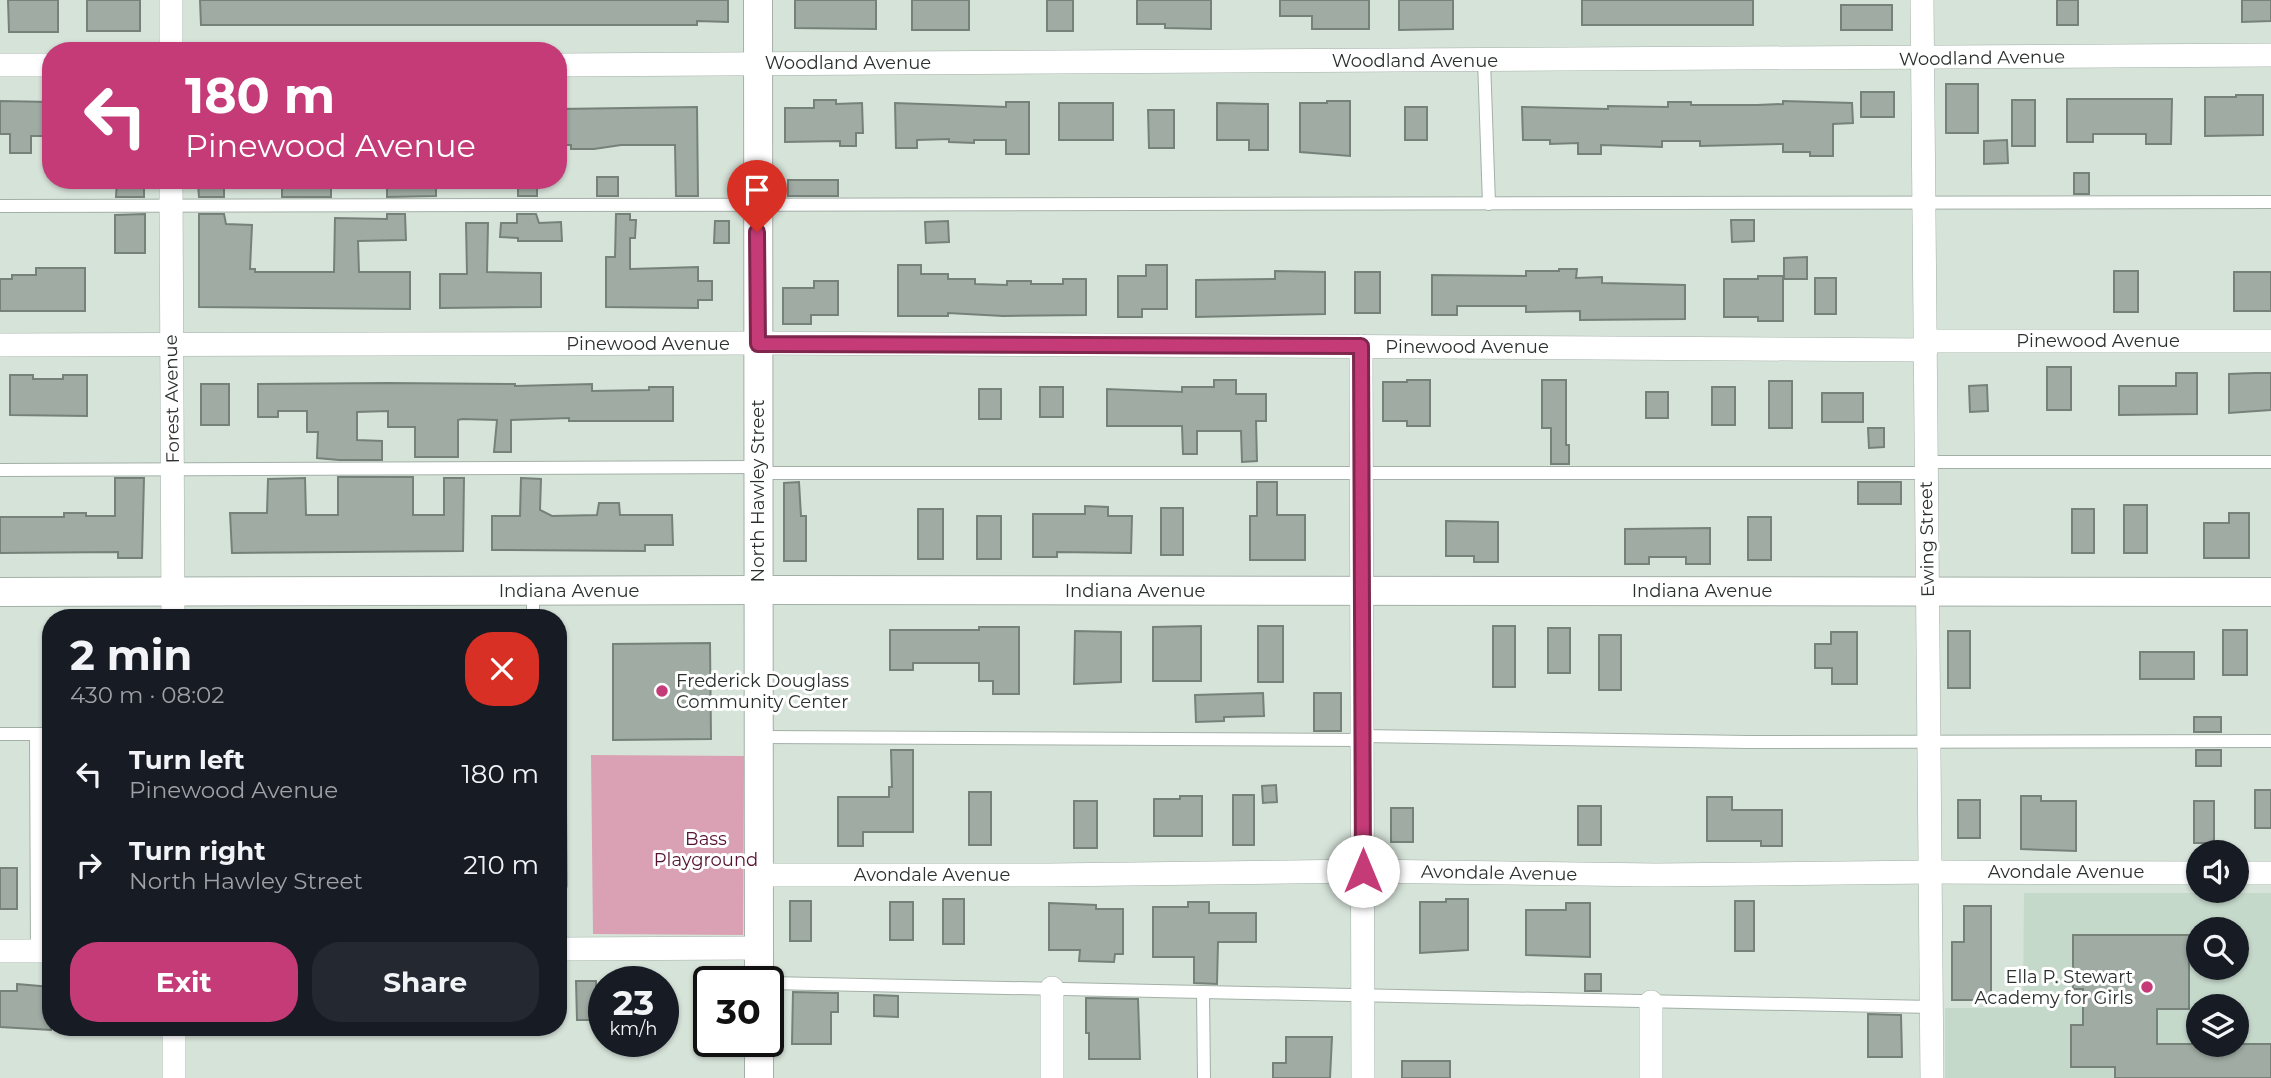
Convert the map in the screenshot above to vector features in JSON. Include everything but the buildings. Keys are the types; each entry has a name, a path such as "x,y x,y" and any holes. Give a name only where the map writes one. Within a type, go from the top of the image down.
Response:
{"street":[{"path":"171,0 171,42"},
{"name":"North Hawley Street","path":"758,0 759,966"},
{"name":"Ewing Street","path":"1922,0 1927,591 1931,741 1932,1078"},
{"name":"Woodland Avenue","path":"567,65 2271,55"},
{"path":"0,65 42,65"},
{"name":"Forest Avenue","path":"171,189 173,605"},
{"name":"Pinewood Avenue","path":"0,345 1926,346 2271,341"},
{"path":"1361,346 1363,1078"},
{"name":"Indiana Avenue","path":"0,592 173,605 533,604 759,590 2271,592"},
{"name":"Avondale Avenue","path":"759,875 1050,876 1363,871 1656,876 1931,872 2186,873"},
{"path":"2249,873 2271,873"},
{"path":"567,949 759,948"},
{"path":"0,951 42,951"},
{"path":"1052,988 1052,1078"},
{"path":"1651,1002 1651,1078"},
{"path":"174,1036 174,1078"},
{"path":"759,1057 759,1078"}],"lane":[{"path":"1484,60 1489,204"},
{"path":"0,206 1924,205 2271,202"},
{"path":"0,470 1362,472 1926,468 2271,462"},
{"path":"0,734 42,734"},
{"path":"36,734 42,897"},
{"path":"758,737 1748,742 2271,741"},
{"path":"784,983 1931,1007"},
{"path":"1203,992 1204,1078"}],"shaded area":[{"name":"Ella P. Stewart Academy for Girls","path":"2024,893 2186,893 2186,903 2249,903 2249,893 2271,893 2271,1078 1945,1078 1945,1008 2023,1008"}],"green space":[{"name":"Bass Playground","path":"591,755 744,756 743,935 593,934"}],"place":[{"name":"Frederick Douglass Community Center","path":"662,691"},
{"name":"Ella P. Stewart Academy for Girls","path":"2147,987"}],"route":[{"path":"757,232 758,344 1361,346 1363,871"}]}
